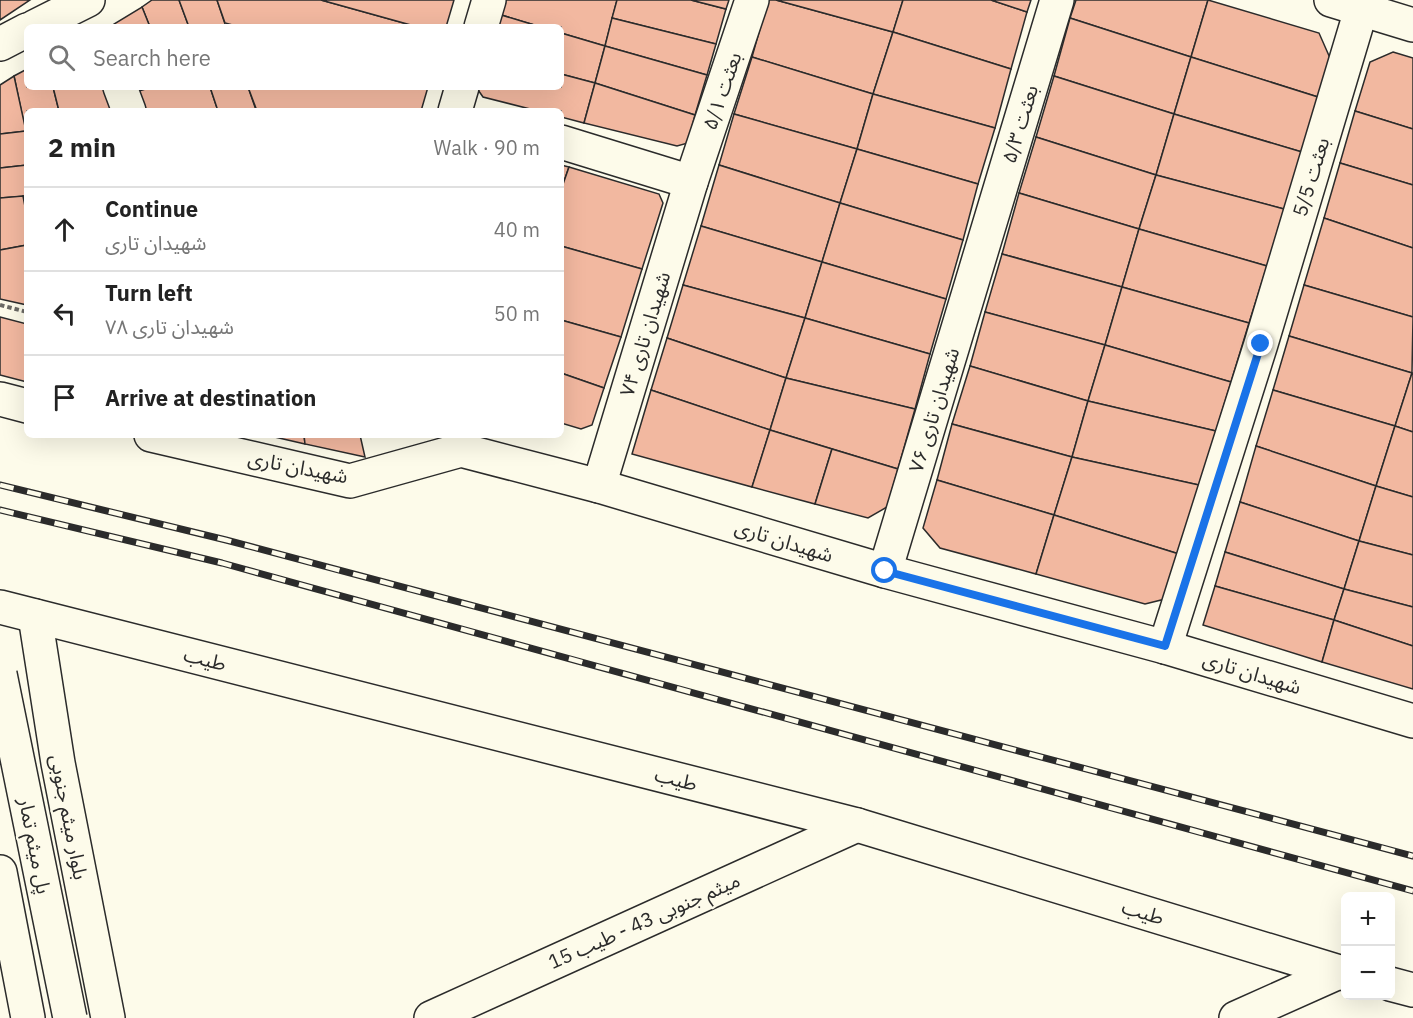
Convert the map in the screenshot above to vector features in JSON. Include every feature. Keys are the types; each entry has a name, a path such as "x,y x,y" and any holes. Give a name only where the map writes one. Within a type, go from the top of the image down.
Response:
{"street":[{"path":"40,24 87,0 96,24"},
{"path":"482,24 489,0"},
{"name":"بعثت ۵/۱","path":"691,182 752,0"},
{"name":"بعثت ۵/۳","path":"983,248 1057,0"},
{"path":"1346,5 1413,25"},
{"name":"بعثت 5/5","path":"1165,646 1261,344 1346,5"},
{"path":"0,44 24,32"},
{"path":"121,90 128,108"},
{"path":"564,143 691,182"},
{"name":"شهیدان تاری ۷۴","path":"600,486 691,182"},
{"name":"شهیدان تاری ۷۶","path":"885,571 983,248"},
{"path":"0,399 24,405"},
{"name":"شهیدان تاری","path":"164,438 350,481 460,450 600,486 885,571 1165,646 1413,721"},
{"name":"طیب","path":"0,607 857,825 1341,973"},
{"name":"بلوار میثم جنوبی","path":"35,616 58,763 108,1018"},
{"name":"پل میثم تمار","path":"0,674 70,1018"},
{"path":"0,730 14,728 41,739 58,763"},
{"name":"میثم جنوبی 43 - طیب 15","path":"431,1018 857,825"},
{"name":"پل میثم تمار","path":"0,872 28,1018"},
{"path":"1236,1018 1341,973"},
{"path":"1395,985 1413,990"}],"path":[{"path":"0,305 24,311"}],"building":[{"path":"0,0 30,0 0,20"},
{"path":"152,0 179,0 188,24 149,24 142,7"},
{"path":"179,0 217,0 225,24 188,24"},
{"path":"217,0 321,0 407,24 229,24 225,23"},
{"path":"321,0 454,0 447,24 407,24"},
{"path":"503,0 617,0 605,46 564,34 564,24 531,24 498,14"},
{"path":"617,0 691,0 726,9 716,44 612,18"},
{"path":"691,0 729,0 726,9"},
{"path":"768,0 776,0 893,32 873,94 752,57"},
{"path":"776,0 903,0 893,32"},
{"path":"903,0 991,0 1027,12 1011,69 893,32"},
{"path":"991,0 1031,0 1027,12"},
{"path":"1076,0 1208,0 1191,57 1070,18"},
{"path":"1208,0 1319,33 1330,58 1318,97 1191,57"},
{"path":"142,7 149,24 114,24"},
{"path":"498,14 531,24 496,24"},
{"path":"612,18 716,44 707,75 605,46"},
{"path":"1070,18 1191,57 1174,114 1054,76"},
{"path":"893,32 1011,69 995,128 873,94"},
{"path":"564,34 605,46 595,83 564,75"},
{"path":"605,46 707,75 695,115 595,83"},
{"path":"1393,52 1413,58 1413,129 1355,111 1370,62"},
{"path":"752,57 873,94 857,149 734,114"},
{"path":"1191,57 1318,97 1302,152 1174,114"},
{"path":"24,71 24,90 54,90 58,108 24,108 24,124 14,76"},
{"path":"564,75 595,83 584,123 564,118 564,108 526,108 483,97 478,90 564,90"},
{"path":"14,76 24,131 0,134 0,85"},
{"path":"1054,76 1174,114 1156,175 1036,137"},
{"path":"595,83 695,115 688,143 677,146 584,123"},
{"path":"54,90 111,90 117,108 58,108"},
{"path":"211,90 217,108 145,108 139,91"},
{"path":"211,90 249,90 255,108 217,108"},
{"path":"249,90 427,90 422,108 256,108"},
{"path":"873,94 995,128 978,184 857,149"},
{"path":"1355,111 1413,129 1413,185 1340,163"},
{"path":"734,114 857,149 840,203 719,165"},
{"path":"1174,114 1302,152 1284,209 1156,175"},
{"path":"24,131 24,165 0,168 0,134"},
{"path":"1036,137 1156,175 1139,229 1019,193"},
{"path":"857,149 978,184 963,240 840,203"},
{"path":"1340,163 1413,185 1413,248 1324,218"},
{"path":"24,165 24,196 0,198 0,168"},
{"path":"719,165 840,203 822,262 701,226"},
{"path":"564,166 569,167 564,181"},
{"path":"569,167 659,194 663,203 642,269 564,247 564,181"},
{"path":"1156,175 1284,209 1267,266 1139,229"},
{"path":"1019,193 1139,229 1122,287 1002,254"},
{"path":"23,196 24,246 0,250 0,198"},
{"path":"840,203 963,240 946,299 822,262"},
{"path":"1324,218 1413,248 1413,317 1304,285"},
{"path":"701,226 822,262 805,318 683,285"},
{"path":"1139,229 1267,266 1249,323 1122,287"},
{"path":"24,246 24,304 0,299 0,250"},
{"path":"564,247 642,269 621,337 564,321"},
{"path":"1002,254 1122,287 1105,345 985,312"},
{"path":"822,262 946,299 930,354 805,318"},
{"path":"683,285 805,318 786,378 667,338"},
{"path":"1304,285 1413,317 1412,373 1289,336"},
{"path":"1122,287 1249,323 1231,382 1105,345"},
{"path":"985,312 1105,345 1088,401 970,366"},
{"path":"0,317 24,323 24,381 0,375"},
{"path":"805,318 930,354 915,409 786,378"},
{"path":"564,321 621,337 604,388 564,374"},
{"path":"1289,336 1412,373 1395,426 1273,390"},
{"path":"667,338 786,378 770,430 651,390"},
{"path":"1105,345 1231,382 1216,431 1088,401"},
{"path":"970,366 1088,401 1072,457 952,424"},
{"path":"564,374 604,388 592,425 581,429 564,424"},
{"path":"1413,374 1413,432 1395,426"},
{"path":"786,378 915,409 898,469 770,430"},
{"path":"651,390 770,430 752,487 632,454"},
{"path":"1273,390 1395,426 1376,486 1256,446"},
{"path":"1088,401 1216,431 1199,485 1072,457"},
{"path":"952,424 1072,457 1054,515 937,480"},
{"path":"1395,426 1413,432 1413,497 1376,486"},
{"path":"770,430 832,449 815,504 752,487"},
{"path":"279,438 304,438 305,444"},
{"path":"304,438 361,438 365,457 305,444"},
{"path":"1256,446 1376,486 1359,541 1240,502"},
{"path":"832,449 898,469 887,507 868,518 815,504"},
{"path":"1072,457 1199,485 1179,554 1054,515"},
{"path":"937,480 1054,515 1036,574 940,548 923,528"},
{"path":"1376,486 1413,497 1413,555 1359,541"},
{"path":"1240,502 1359,541 1344,589 1225,552"},
{"path":"1054,515 1179,554 1165,599 1145,604 1036,574"},
{"path":"1359,541 1413,555 1413,607 1344,589"},
{"path":"1225,552 1344,589 1334,620 1215,586"},
{"path":"1215,586 1334,620 1322,662 1203,625"},
{"path":"1344,589 1413,607 1413,646 1334,620"},
{"path":"1334,620 1413,646 1413,689 1322,662"}],"railway":[{"path":"0,485 226,540 1413,856"},
{"path":"0,510 222,563 1413,891"}],"route":[{"path":"885,571 1165,646 1261,344"}]}
